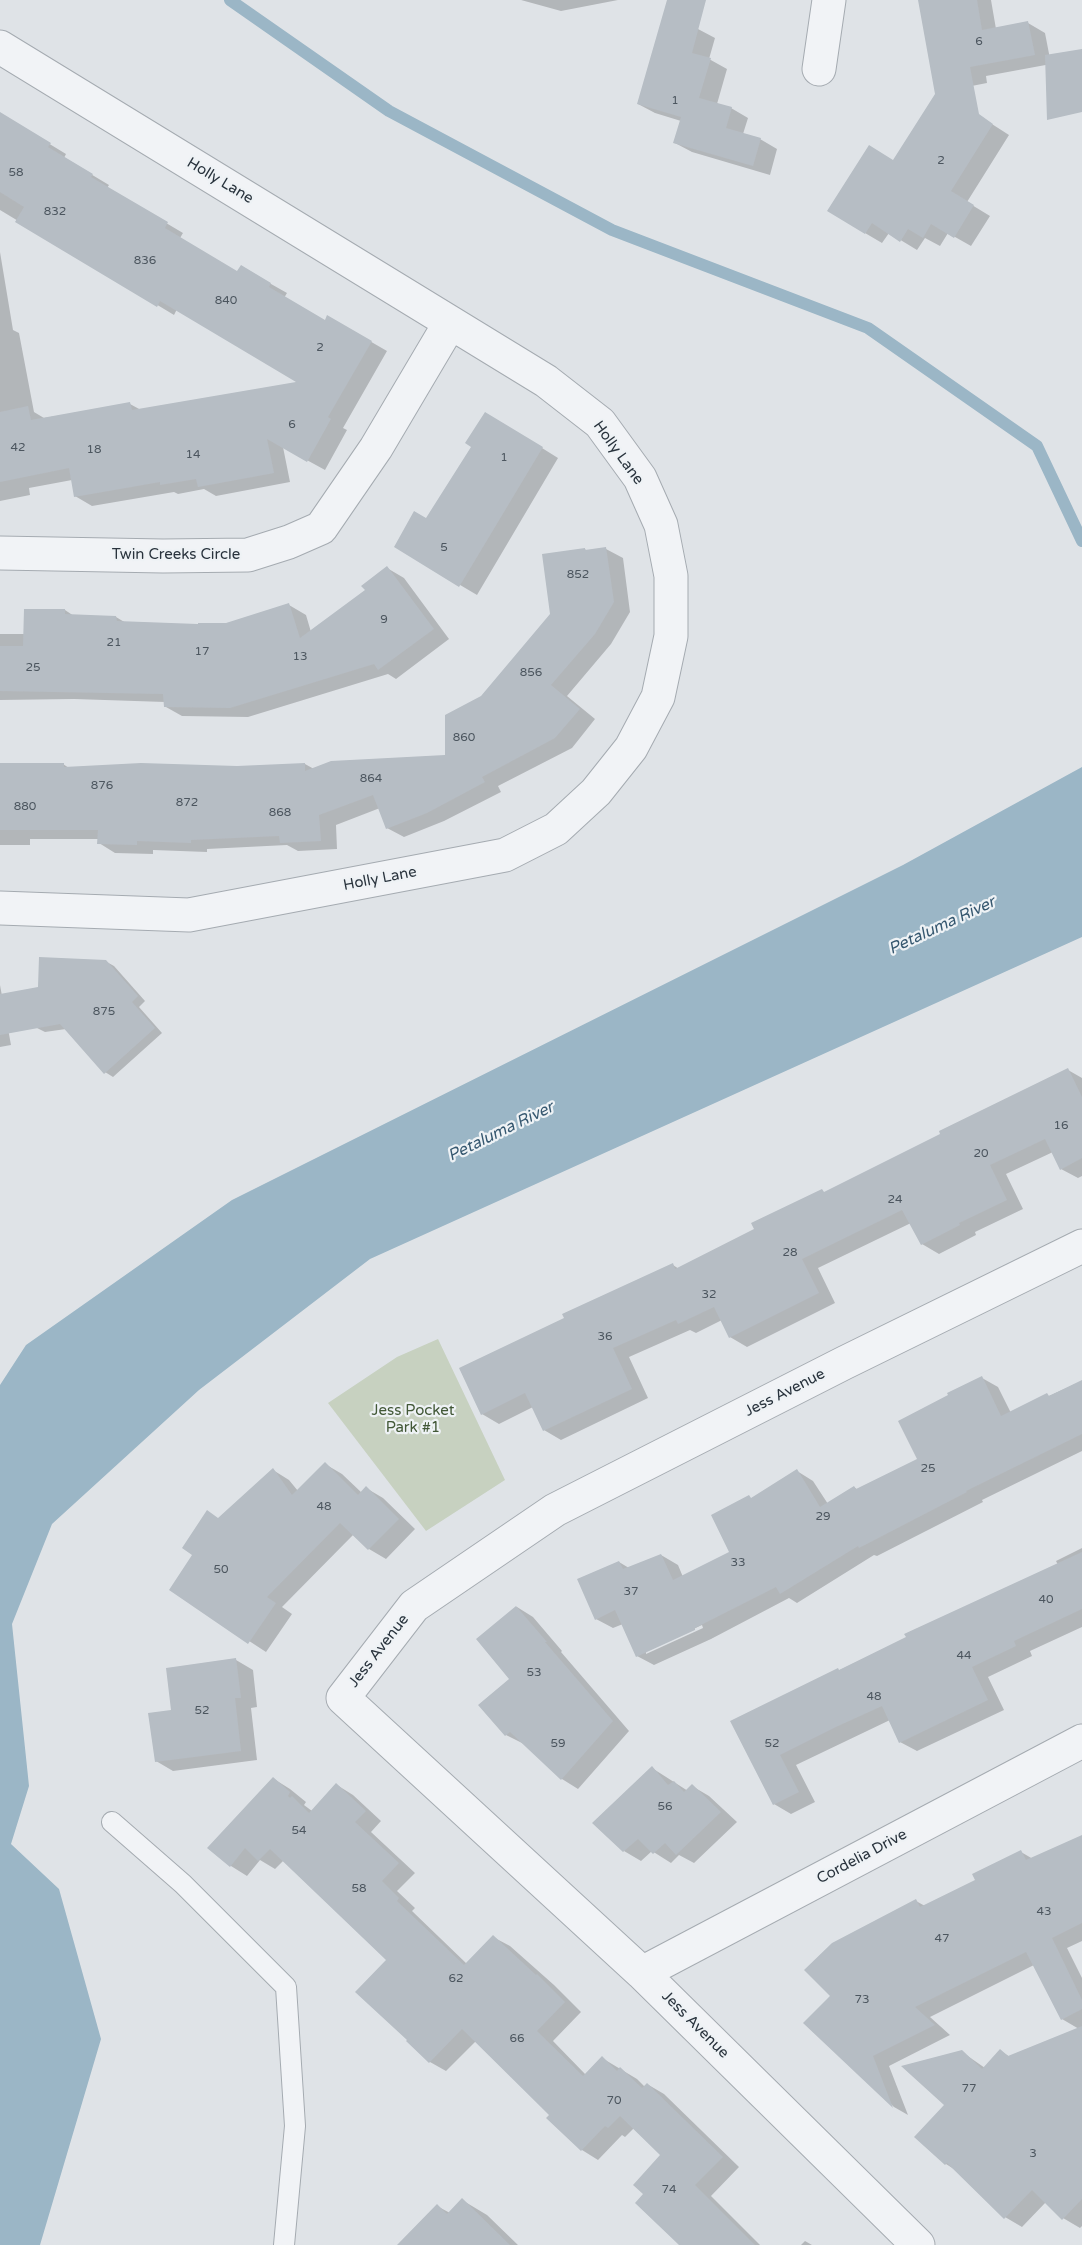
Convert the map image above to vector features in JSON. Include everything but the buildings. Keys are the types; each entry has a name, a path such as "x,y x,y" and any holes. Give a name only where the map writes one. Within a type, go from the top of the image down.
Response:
{"street":[{"path":"819,69 829,0"},
{"name":"Holly Lane","path":"0,47 546,381 600,423 640,478 661,525 671,576 671,636 658,697 631,748 596,792 556,829 505,855 189,915 0,908"},
{"name":"Twin Creeks Circle","path":"0,553 248,555 289,543 321,528 376,448 450,323"},
{"name":"Jess Avenue","path":"918,2245 642,1973 343,1698 414,1606 555,1510 844,1363 1082,1246"},
{"name":"Cordelia Drive","path":"642,1973 1082,1741"}],"lane":[{"path":"112,1822 183,1884 286,1987 295,2126 284,2245"}],"green space":[{"name":"Jess Pocket Park #1","path":"438,1339 505,1480 426,1531 328,1403 397,1357"}],"water":[{"name":"Petaluma River","path":"1082,767 1082,937 370,1259 199,1390 52,1524 12,1624 29,1786 11,1844 59,1889 101,2039 40,2245 0,2245 0,1385 26,1345 232,1200 903,865"}],"waterway":[{"path":"230,0 389,111 612,230 868,328 1037,446 1082,541"}]}
